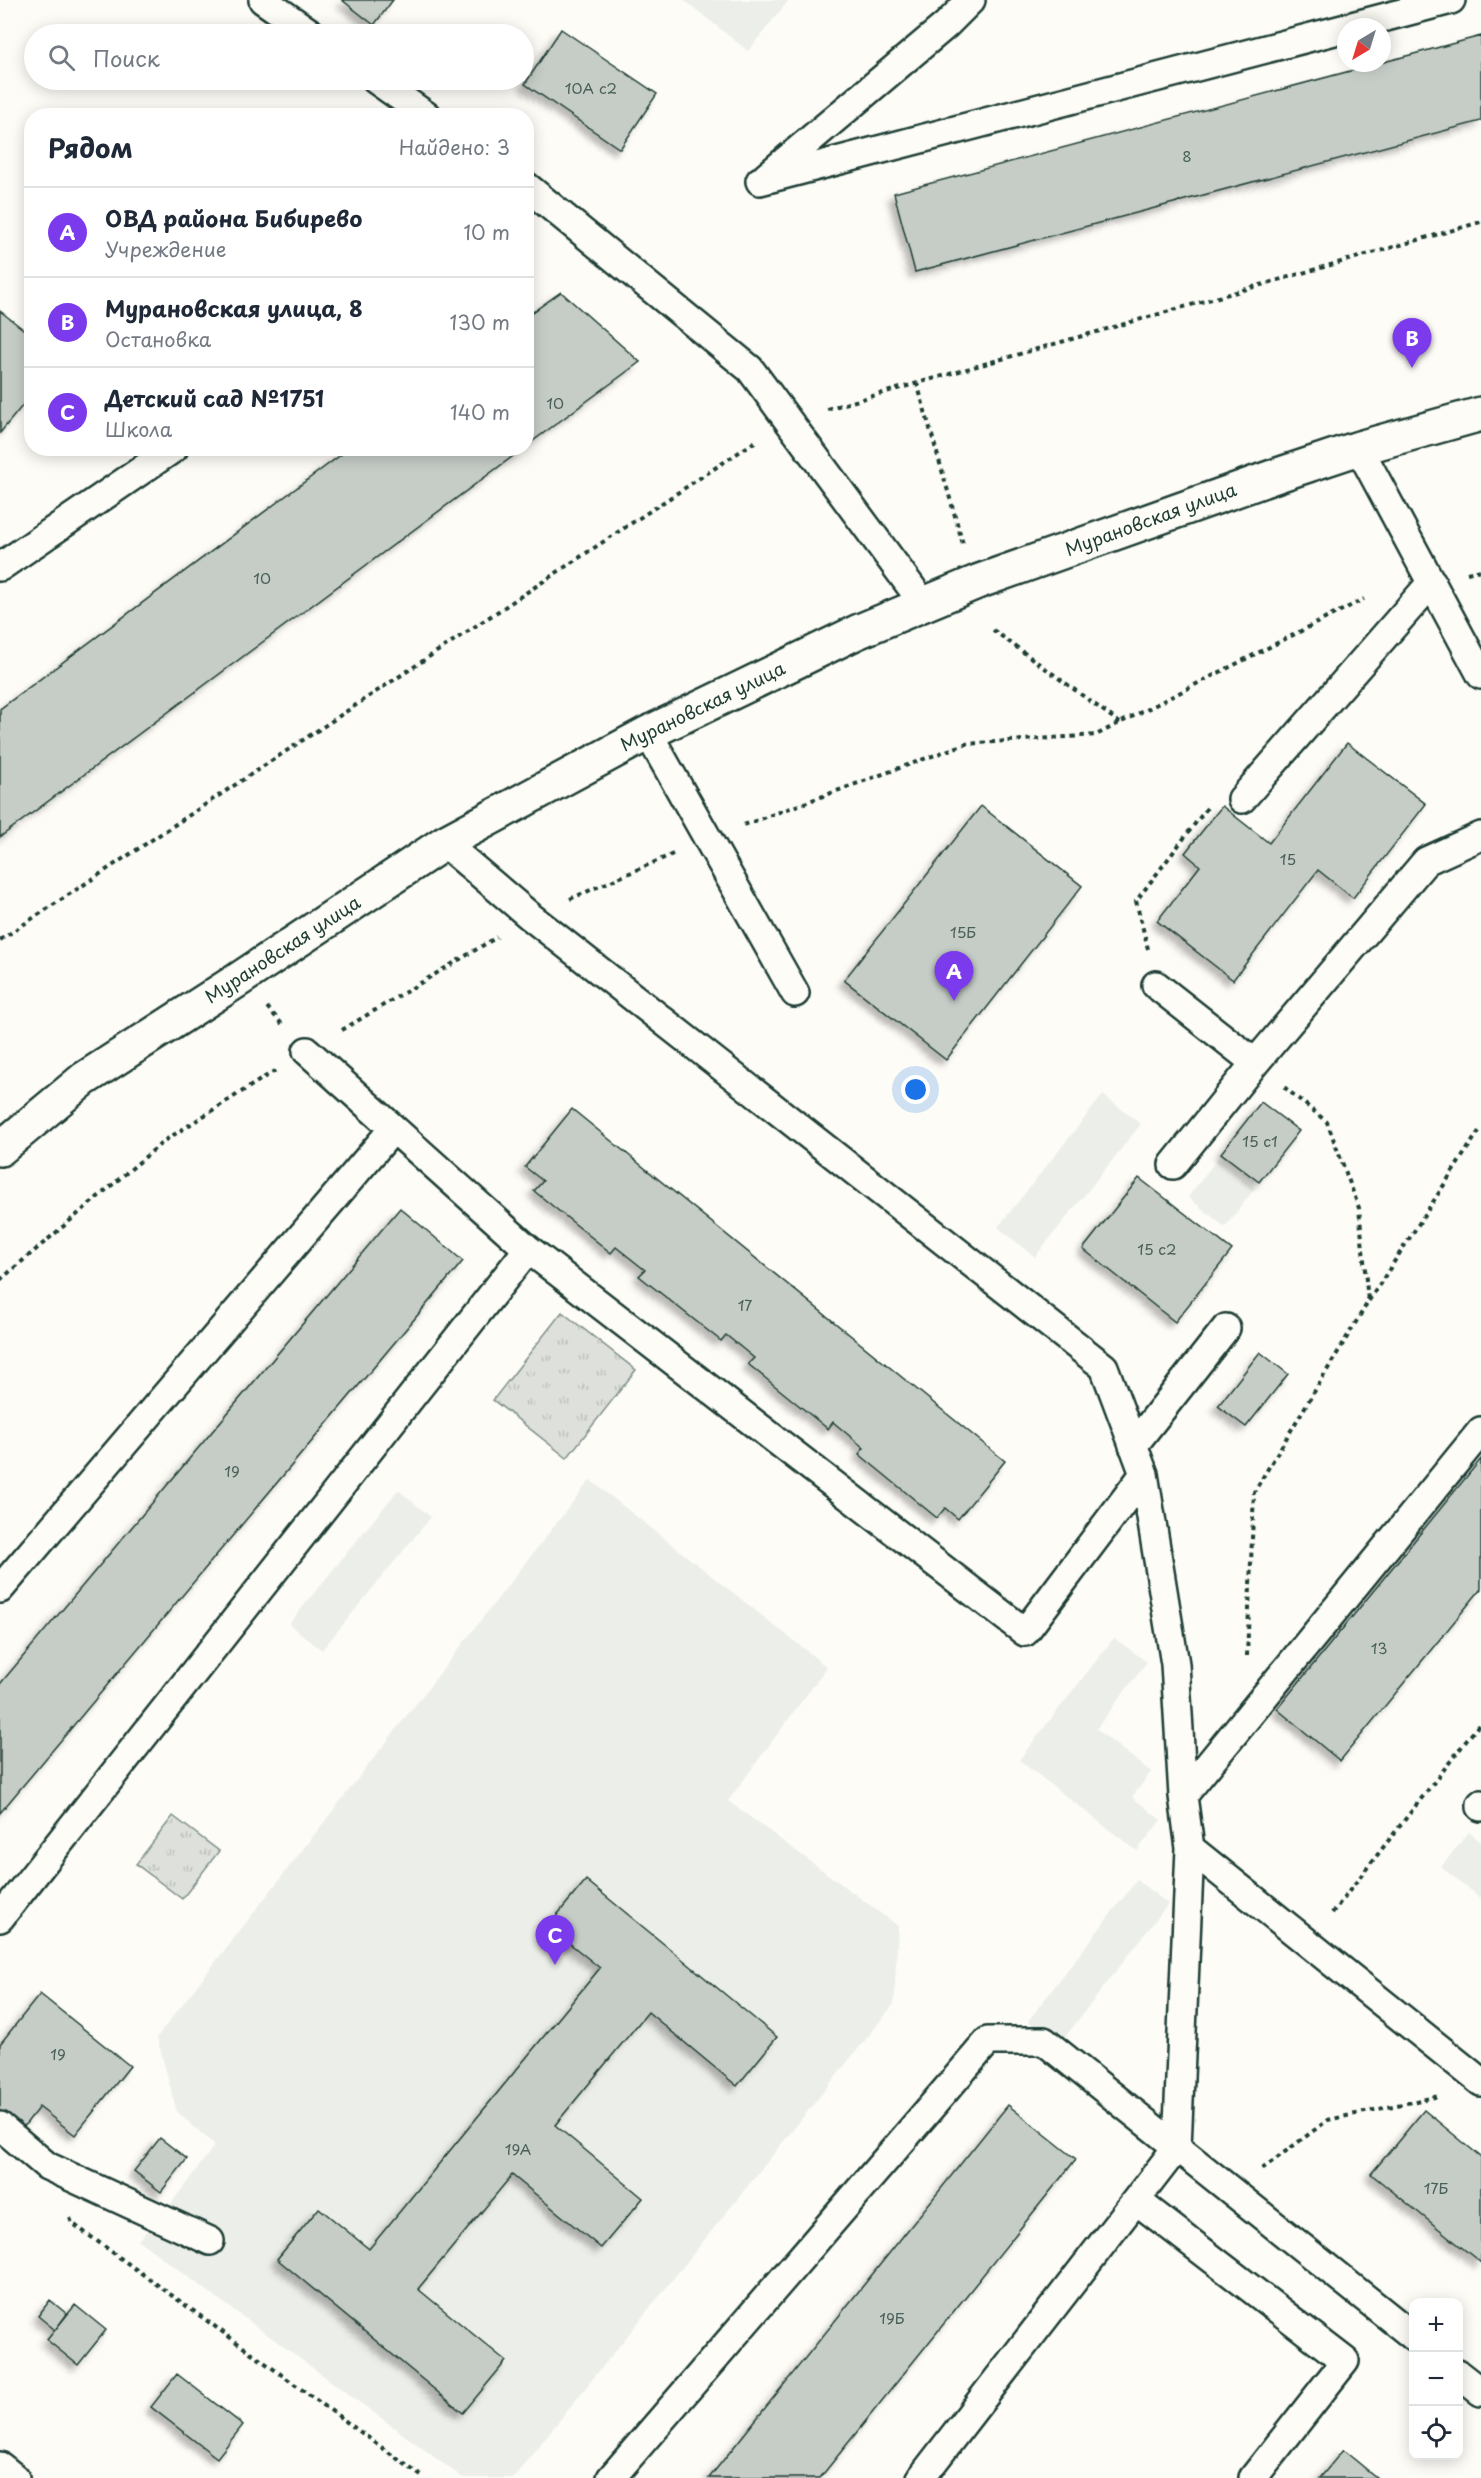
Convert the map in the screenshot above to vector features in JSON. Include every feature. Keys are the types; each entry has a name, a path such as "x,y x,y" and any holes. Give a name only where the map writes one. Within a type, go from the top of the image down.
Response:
{"street":[{"name":"Мурановская улица","path":"0,1149 84,1079 444,843 648,733 856,632 923,603 1359,448 1481,414"}],"lane":[{"path":"263,0 298,24"},
{"path":"971,0 946,25 760,181 1337,30"},
{"path":"1382,18 1451,0"},
{"path":"390,90 416,108"},
{"path":"534,199 750,369 923,603"},
{"path":"1359,448 1481,675"},
{"path":"0,567 162,456"},
{"path":"1242,800 1432,582"},
{"path":"648,733 795,993"},
{"path":"1173,1165 1254,1063 1426,861 1481,836"},
{"path":"444,843 531,917 1104,1367 1144,1474 1175,1664 1184,1796 1191,1848 1177,2147 921,2478"},
{"path":"1156,985 1254,1063"},
{"path":"307,1051 528,1249 1024,1632 1144,1474"},
{"path":"0,1589 393,1130"},
{"path":"0,1918 528,1249"},
{"path":"1133,1446 1227,1328"},
{"path":"1184,1796 1481,1431"},
{"path":"1191,1848 1481,2082"},
{"path":"611,2478 988,2040 1044,2041 1409,2334"},
{"path":"0,2126 47,2166 210,2241"},
{"path":"1137,2201 1345,2361 1253,2478"},
{"path":"1463,2378 1481,2392"},
{"path":"0,2466 15,2478"}],"path":[{"path":"0,940 788,420 1481,222"},
{"path":"917,383 964,544"},
{"path":"1432,582 1481,570"},
{"path":"0,1280 164,1141 307,1051 531,917 706,839 965,744 1096,735 1368,597"},
{"path":"993,630 1120,723"},
{"path":"1156,985 1136,902 1223,786 1242,800"},
{"path":"241,978 307,1051"},
{"path":"1254,1063 1327,1122 1359,1208 1368,1302"},
{"path":"1244,1723 1254,1492 1368,1302 1481,1128"},
{"path":"1308,1943 1481,1722"},
{"path":"1233,2192 1328,2120 1448,2094"},
{"path":"47,2166 72,2223 424,2478"}],"shaded area":[{"path":"684,0 789,0 748,51"},
{"path":"1103,1095 1141,1124 1035,1257 998,1227"},
{"path":"1218,1158 1255,1188 1225,1227 1188,1197"},
{"path":"590,1480 827,1667 728,1801 898,1926 894,2004 513,2478 463,2478 138,2240 161,2217 215,2145 177,2112 157,2037"},
{"path":"398,1490 431,1517 322,1650 289,1624"},
{"path":"1114,1638 1147,1662 1096,1729 1151,1772 1132,1797 1161,1820 1137,1851 1019,1760"},
{"path":"1469,1832 1481,1842 1481,1898 1441,1867"},
{"path":"1137,1880 1168,1904 1058,2046 1028,2021"}],"green space":[{"path":"562,1312 636,1370 567,1458 493,1400"},
{"path":"173,1816 219,1851 182,1899 136,1864"}],"building":[{"path":"342,0 393,0 373,24"},
{"path":"561,29 657,94 620,149 534,90 534,70"},
{"path":"1481,36 1481,121 915,272 894,193 1346,72 1391,72 1391,60"},
{"path":"561,292 640,362 534,440 534,311"},
{"path":"0,311 24,330 24,404 0,433"},
{"path":"339,456 513,456 0,837 0,709"},
{"path":"1347,743 1426,804 1353,898 1318,870 1233,980 1157,921 1200,866 1185,853 1222,806 1269,843"},
{"path":"981,806 1082,886 946,1060 844,980"},
{"path":"1261,1102 1299,1131 1259,1182 1221,1153"},
{"path":"572,1109 1005,1461 958,1519 945,1508 937,1518 859,1454 864,1448 833,1422 828,1429 748,1364 754,1358 726,1335 721,1341 639,1276 645,1270 616,1247 611,1253 534,1191 543,1181 525,1167"},
{"path":"1139,1178 1232,1250 1175,1322 1083,1249"},
{"path":"400,1208 463,1261 0,1813 0,1684"},
{"path":"1260,1352 1288,1374 1246,1427 1218,1406"},
{"path":"1481,1459 1481,1589 1340,1761 1277,1709"},
{"path":"586,1880 777,2037 737,2086 648,2012 555,2125 643,2198 601,2248 512,2175 418,2289 506,2361 463,2413 277,2259 319,2208 369,2249 600,1968 548,1926"},
{"path":"40,1994 130,2066 75,2135 39,2107 18,2134 0,2119 0,2044"},
{"path":"1008,2105 1076,2159 820,2478 709,2478"},
{"path":"1424,2110 1481,2157 1481,2263 1371,2174"},
{"path":"160,2138 187,2159 161,2192 134,2171"},
{"path":"50,2300 67,2314 55,2330 38,2316"},
{"path":"75,2305 106,2330 78,2365 47,2340"},
{"path":"177,2374 243,2425 217,2458 151,2407"},
{"path":"1343,2450 1377,2478 1320,2478"}],"place":[{"name":"Мурановская улица, 8","path":"1412,368"},
{"name":"ОВД района Бибирево","path":"954,1001"},
{"name":"Детский сад №1751","path":"555,1965"}]}
